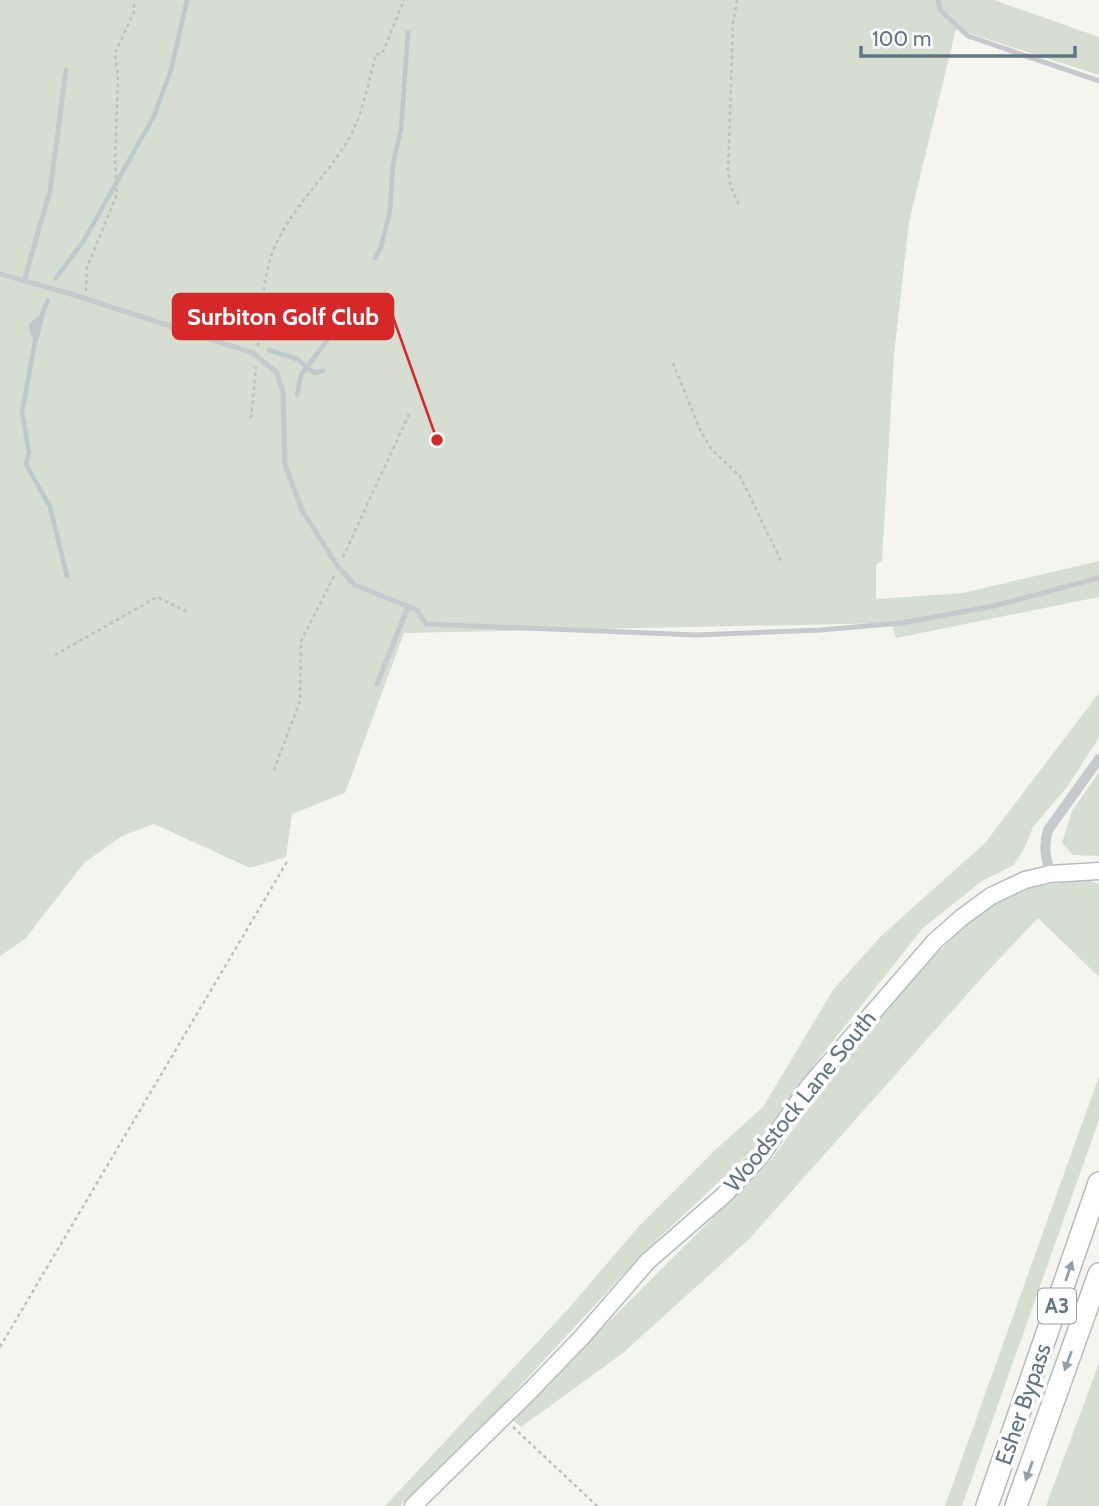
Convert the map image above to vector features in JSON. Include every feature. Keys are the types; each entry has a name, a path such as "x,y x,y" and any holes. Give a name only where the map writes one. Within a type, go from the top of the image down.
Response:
{"highway":[{"name":"Esher Bypass","path":"987,1506 1099,1183"},
{"name":"Esher Bypass","path":"1016,1506 1099,1274"}],"street":[{"path":"1050,874 1045,840 1048,830 1099,759"},
{"name":"Woodstock Lane South","path":"413,1506 503,1419 648,1261 724,1195 761,1156 810,1086 935,941 991,896 1026,880 1050,874 1099,871"}],"lane":[{"path":"938,0 940,9 968,36 1099,81"},
{"path":"24,281 50,191 66,70"},
{"path":"0,274 253,353 277,373 284,392 285,465 302,510 338,567 355,585 417,610 426,624 710,635 821,630 901,623 994,606 1099,578"},
{"path":"377,684 408,607"}],"path":[{"path":"86,299 87,267 117,194 115,166 118,78 115,53 134,12 134,0"},
{"path":"258,354 265,290 274,248 289,218 346,144 359,114 376,54 382,54 404,0"},
{"path":"737,0 733,24 728,172 740,207"},
{"path":"673,363 701,432 712,450 740,476 781,561"},
{"path":"251,418 256,367"},
{"path":"274,770 300,701 301,641 410,412"},
{"path":"55,655 158,597 190,612"},
{"path":"0,1347 288,860"},
{"path":"503,1419 516,1428 597,1506"}],"shaded area":[{"path":"0,0 994,0 1099,37 1099,75 956,29 909,222 894,355 882,561 876,565 876,599 963,593 1099,561 1099,597 896,638 891,623 404,633 345,793 292,814 286,857 250,868 154,824 122,836 84,863 25,939 0,956"},
{"path":"41,316 44,318 37,344 30,333 29,325"},
{"path":"1099,693 1099,738 1067,787 1033,827 1014,865 982,881 923,928 814,1065 755,1148 644,1252 496,1412 400,1506 385,1506 570,1307 639,1226 714,1151 763,1107 833,990 880,937 985,843"},
{"path":"1099,772 1099,856 1073,855 1062,843 1072,811"},
{"path":"1087,880 1099,884 1099,977 1038,918 750,1238 623,1353 521,1427 511,1419 771,1160 833,1074 889,1006 934,956 976,916 1008,895 1035,886"},
{"path":"1099,1076 1099,1120 962,1506 945,1506"},
{"path":"1099,1363 1099,1506 1046,1506"}],"waterway":[{"path":"56,278 83,242 154,116 171,70 187,0"},
{"path":"375,258 381,247 390,211 393,163 401,130 408,33"},
{"path":"40,320 48,300"},
{"path":"297,395 301,375 335,330"},
{"path":"36,336 22,412 29,453 26,464 50,507 67,576"},
{"path":"269,350 297,359 314,373 323,371"}],"place":[{"name":"Surbiton Golf Club","path":"437,440"}]}
